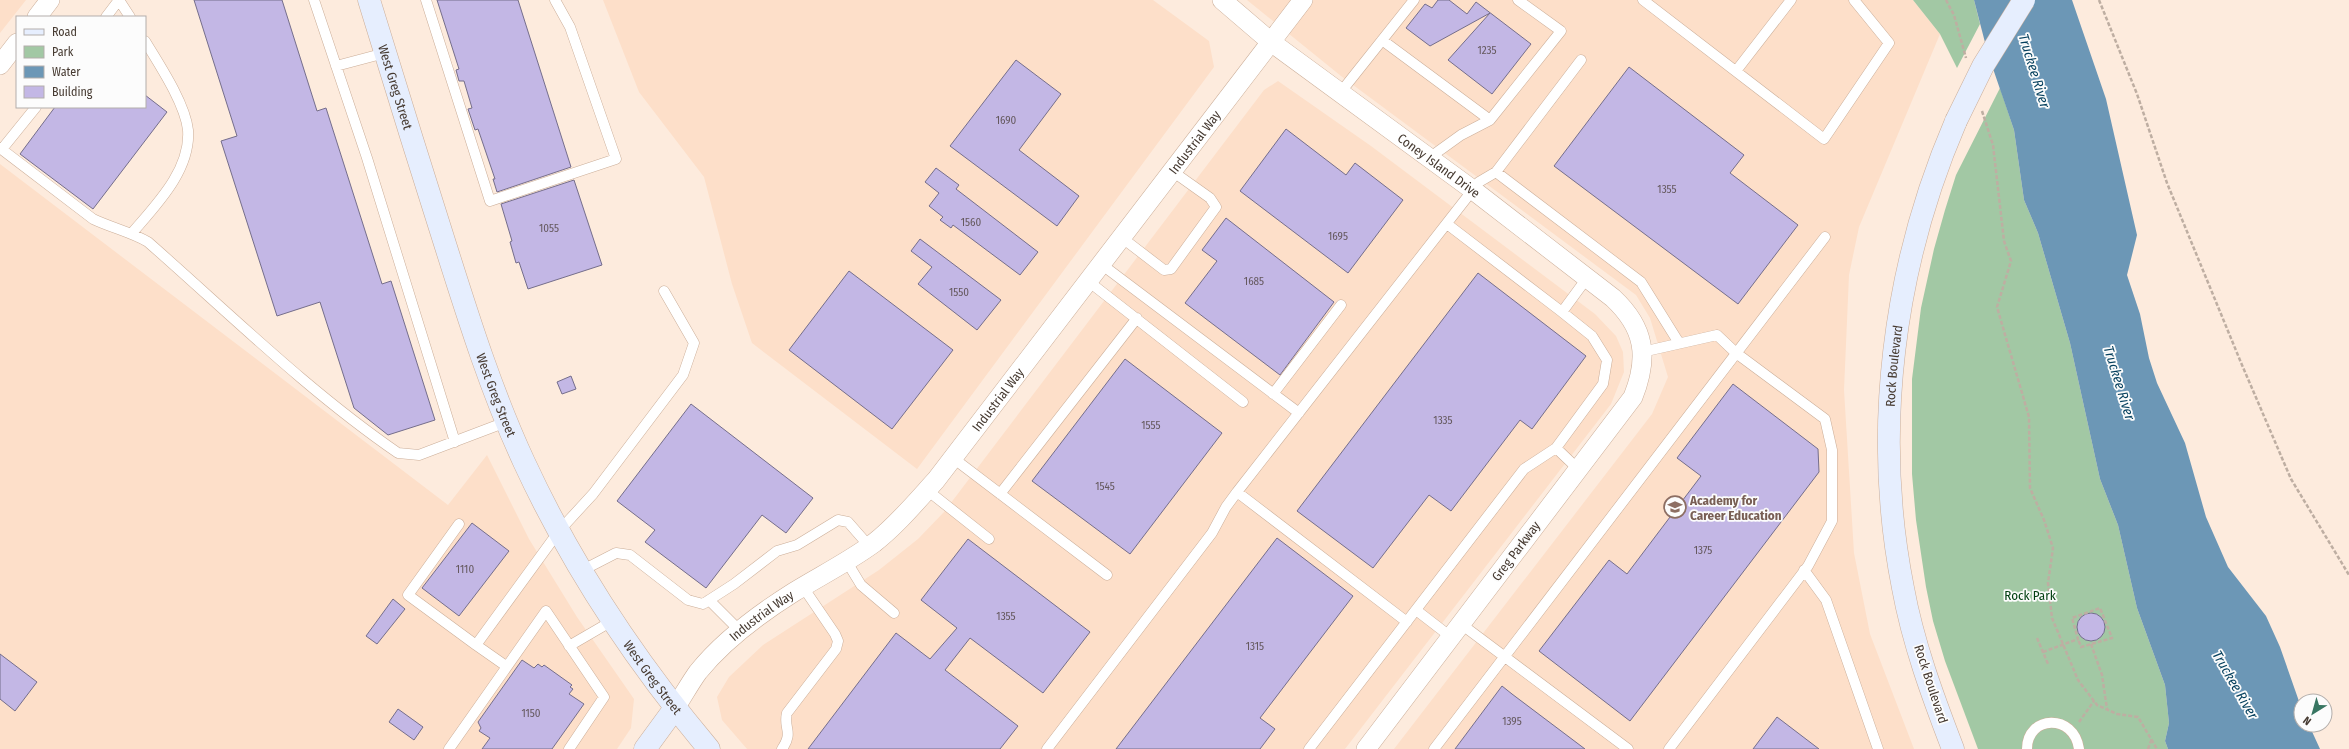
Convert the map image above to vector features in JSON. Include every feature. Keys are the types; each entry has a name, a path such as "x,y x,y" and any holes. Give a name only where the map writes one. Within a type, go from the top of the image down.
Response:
{"main road":[{"name":"West Greg Street","path":"369,0 472,329 506,422 539,493 559,531 581,571 612,621 675,708 709,749"},
{"name":"Rock Boulevard","path":"1953,749 1925,670 1903,589 1891,499 1889,421 1896,336 1904,282 1927,198 1940,159 1956,121 1983,66 2024,0"},
{"name":"Industrial Way","path":"646,749 675,708"}],"street":[{"path":"38,16 50,0"},
{"name":"Coney Island Drive","path":"1222,0 1271,42 1473,190 1626,310 1636,327 1642,348"},
{"name":"Industrial Way","path":"675,708 699,672 740,631 759,615 846,562 868,546 906,514 953,458 1302,0"},
{"path":"0,65 16,44"},
{"name":"Greg Parkway","path":"1366,749 1633,397 1640,378 1642,348"}],"lane":[{"path":"107,16 119,0 129,16"},
{"path":"314,0 455,442"},
{"path":"426,0 490,201 616,159 570,28 555,0"},
{"path":"1340,93 1414,0"},
{"path":"1429,158 1461,135 1490,120 1561,31 1518,0"},
{"path":"1643,0 1824,139 1889,43 1854,0"},
{"path":"1736,71 1791,0"},
{"path":"1382,40 1490,120"},
{"path":"132,232 159,202 183,162 188,130 177,95 146,43"},
{"path":"336,66 385,53"},
{"path":"1047,749 1212,533 1237,492 1479,182 1496,172 1581,60"},
{"path":"35,108 1,148 93,219 110,227 132,232 148,242 267,346 298,377 398,453 419,455 506,422"},
{"path":"1121,237 1164,270 1171,269 1216,208 1210,198 1172,171"},
{"path":"1496,172 1641,282 1679,343"},
{"path":"1309,749 1524,469 1556,448 1603,384 1607,360 1592,336 1447,224"},
{"path":"1434,749 1825,237"},
{"path":"1101,264 1299,414"},
{"path":"1562,312 1587,278"},
{"path":"1088,281 1243,402"},
{"path":"476,645 559,531 593,494 683,375 694,343 664,290"},
{"path":"1273,394 1341,304"},
{"path":"1000,494 1137,318"},
{"path":"1642,348 1679,343 1716,334 1736,353 1825,419 1832,450 1832,521 1804,570 1669,749"},
{"path":"1556,448 1578,469"},
{"path":"953,458 1107,575"},
{"path":"927,490 989,539"},
{"path":"1237,492 1407,622"},
{"path":"581,571 616,553 630,554 688,600 703,604 734,584 777,551 797,545 838,520 848,522 868,546"},
{"path":"459,524 408,595 506,666"},
{"path":"846,562 861,585 894,613"},
{"path":"1804,570 1826,600 1878,749"},
{"path":"782,749 788,739 789,732 785,721 787,713 836,648 838,641 835,634 803,587"},
{"path":"709,600 740,631"},
{"path":"1416,610 1505,656 1628,749"},
{"path":"449,749 546,611 604,697 570,749"},
{"path":"569,646 612,621"},
{"path":"2027,749 2030,736 2035,730 2050,723 2067,727 2074,733 2079,749"}],"path":[{"path":"1946,0 1954,15 1966,61"},
{"path":"2099,0 2137,94 2167,183 2291,479 2349,575"},
{"path":"1980,104 1993,145 2004,241 2012,261 1997,307 2029,417 2030,488 2044,520 2053,548 2048,583 2052,618 2078,680 2094,701 2117,714 2138,717 2158,749"},
{"path":"2100,608 2112,638 2081,647 2078,639 2072,618 2100,608"},
{"path":"2038,638 2048,664"},
{"path":"2043,652 2078,639"},
{"path":"2091,644 2102,675 2107,709"},
{"path":"2083,728 2079,722 2094,701"},
{"path":"2148,749 2152,738"}],"shaded area":[{"path":"0,0 26,0 0,33"},
{"path":"603,0 1153,0 1209,41 1214,67 917,469 752,343 732,284 704,177 639,92"},
{"path":"1247,0 1913,0 1940,34 1859,227 1849,275 1844,390 1854,553 1870,634 1914,749 1394,749 1652,414 1668,377 1650,318 1636,295 1341,76"},
{"path":"1278,81 1371,146 1595,314 1616,336 1623,352 1624,372 1611,404 1345,749 747,749 722,720 717,697 729,677 763,645 879,570 918,539 944,512 1264,90"},
{"path":"0,164 448,505 487,455 529,539 577,617 634,699 631,728 617,749 0,749"}],"green space":[{"path":"1913,0 1974,0 1980,24 1957,68 1940,34"},
{"name":"Rock Park","path":"2000,88 2014,130 2024,200 2038,233 2070,343 2100,479 2118,525 2137,608 2165,685 2169,723 2165,741 2168,749 1978,749 1945,661 1933,621 1926,587 1916,520 1912,474 1912,379 1921,308 1934,249 1945,210 1956,175"}],"water":[{"name":"Truckee River","path":"1974,0 2072,0 2106,99 2137,235 2127,275 2140,314 2149,358 2157,383 2185,443 2206,517 2228,567 2266,616 2280,647 2296,693 2293,693 2293,733 2313,733 2320,749 2168,749 2165,741 2169,723 2165,685 2137,608 2118,525 2100,479 2070,343 2038,233 2024,200 2014,130 1988,54"}],"building":[{"path":"194,0 282,0 317,111 326,108 382,284 391,281 435,420 388,435 354,408 320,302 277,316 221,141 237,136"},
{"path":"437,0 518,0 571,167 497,192 493,179 495,179 478,129 475,130 468,109 472,108 464,81 459,81 456,70 459,69"},
{"path":"1438,0 1449,0 1467,14 1476,2 1531,44 1492,94 1448,60 1490,13 1430,46 1406,28 1425,4 1432,8"},
{"path":"1016,60 1061,94 1019,150 1079,196 1057,226 950,146"},
{"path":"1629,67 1744,155 1730,173 1798,225 1738,304 1554,166"},
{"path":"146,96 167,112 93,209 20,154 54,108 146,108"},
{"path":"1286,129 1346,175 1355,163 1403,200 1348,273 1240,191"},
{"path":"936,168 959,185 956,189 1038,252 1020,275 953,225 951,228 940,220 943,217 929,206 939,193 925,182"},
{"path":"574,180 602,265 528,289 519,262 516,263 510,242 512,241 501,204"},
{"path":"1226,218 1334,302 1280,375 1185,303 1217,261 1202,250"},
{"path":"920,239 1001,300 977,330 918,284 932,267 911,251"},
{"path":"849,271 953,350 892,429 789,350"},
{"path":"1478,273 1586,356 1532,429 1520,420 1451,511 1429,495 1373,568 1297,511"},
{"path":"1125,359 1222,433 1130,554 1032,481"},
{"path":"571,376 576,389 562,394 557,382"},
{"path":"1733,384 1818,449 1819,472 1630,721 1539,651 1609,560 1627,574 1701,476 1677,458"},
{"path":"691,404 813,498 786,533 762,515 706,588 645,542 655,530 617,501"},
{"path":"472,523 509,551 459,616 422,588"},
{"path":"1277,538 1353,596 1260,718 1275,729 1260,749 1116,749"},
{"path":"968,539 1090,632 1043,693 970,638 945,670 1018,726 1000,749 808,749 896,633 930,659 957,628 921,600"},
{"path":"393,599 405,609 377,644 366,636"},
{"path":"2091,613 2101,617 2105,627 2101,637 2091,641 2081,637 2077,627 2081,617"},
{"path":"0,654 37,682 15,711 0,699"},
{"path":"522,660 534,668 538,664 542,667 544,665 572,685 570,687 573,689 569,694 584,704 552,749 482,749 490,738 479,731 481,728 478,722"},
{"path":"1502,686 1512,694 1585,749 1455,749"},
{"path":"398,709 423,727 414,740 389,722"},
{"path":"1777,717 1819,749 1753,749"}],"place":[{"name":"Academy for Career Education","path":"1675,507"}]}
